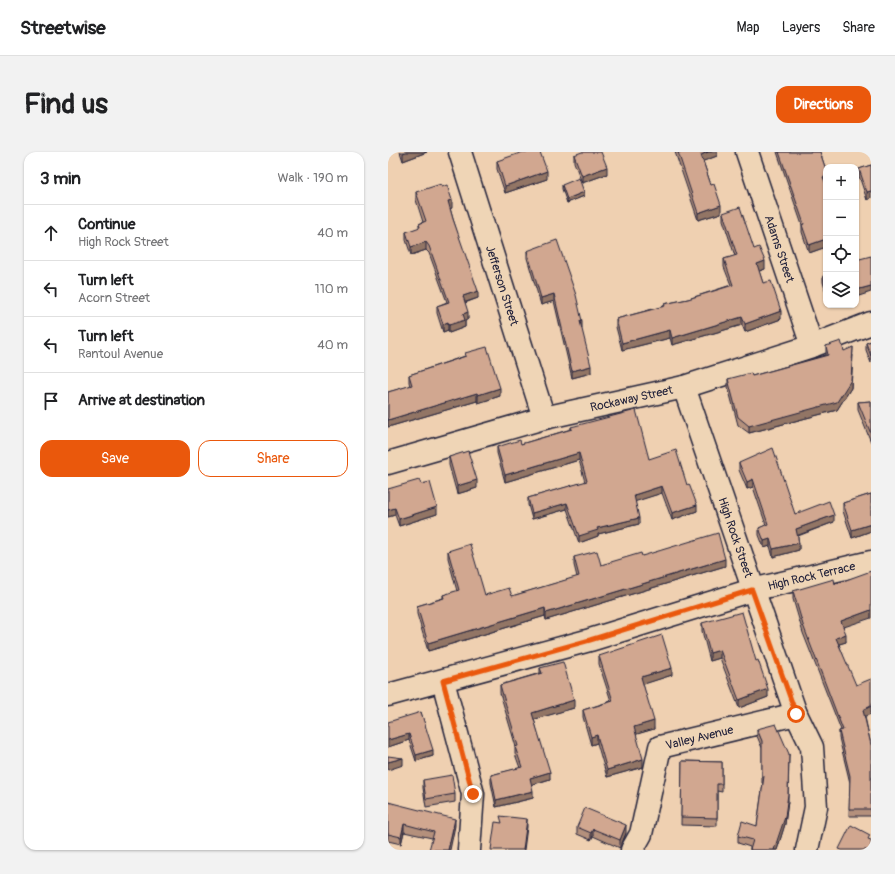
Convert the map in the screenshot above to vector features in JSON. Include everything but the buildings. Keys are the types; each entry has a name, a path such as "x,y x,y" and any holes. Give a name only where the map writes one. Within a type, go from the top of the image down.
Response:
{"street":[{"name":"Jefferson Street","path":"460,152 544,418"},
{"name":"Adams Street","path":"747,152 812,346"},
{"name":"Rockaway Street","path":"388,462 544,418 684,386 812,346 871,323"},
{"name":"High Rock Street","path":"684,386 752,590 796,714 812,747 816,807 807,850"},
{"name":"High Rock Terrace","path":"388,695 590,640 752,590 871,562"},
{"path":"443,681 473,794 470,850"},
{"name":"Valley Avenue","path":"632,850 641,834 660,747 796,714"}],"route":[{"path":"473,794 443,681 590,640 752,590 796,714"}]}
